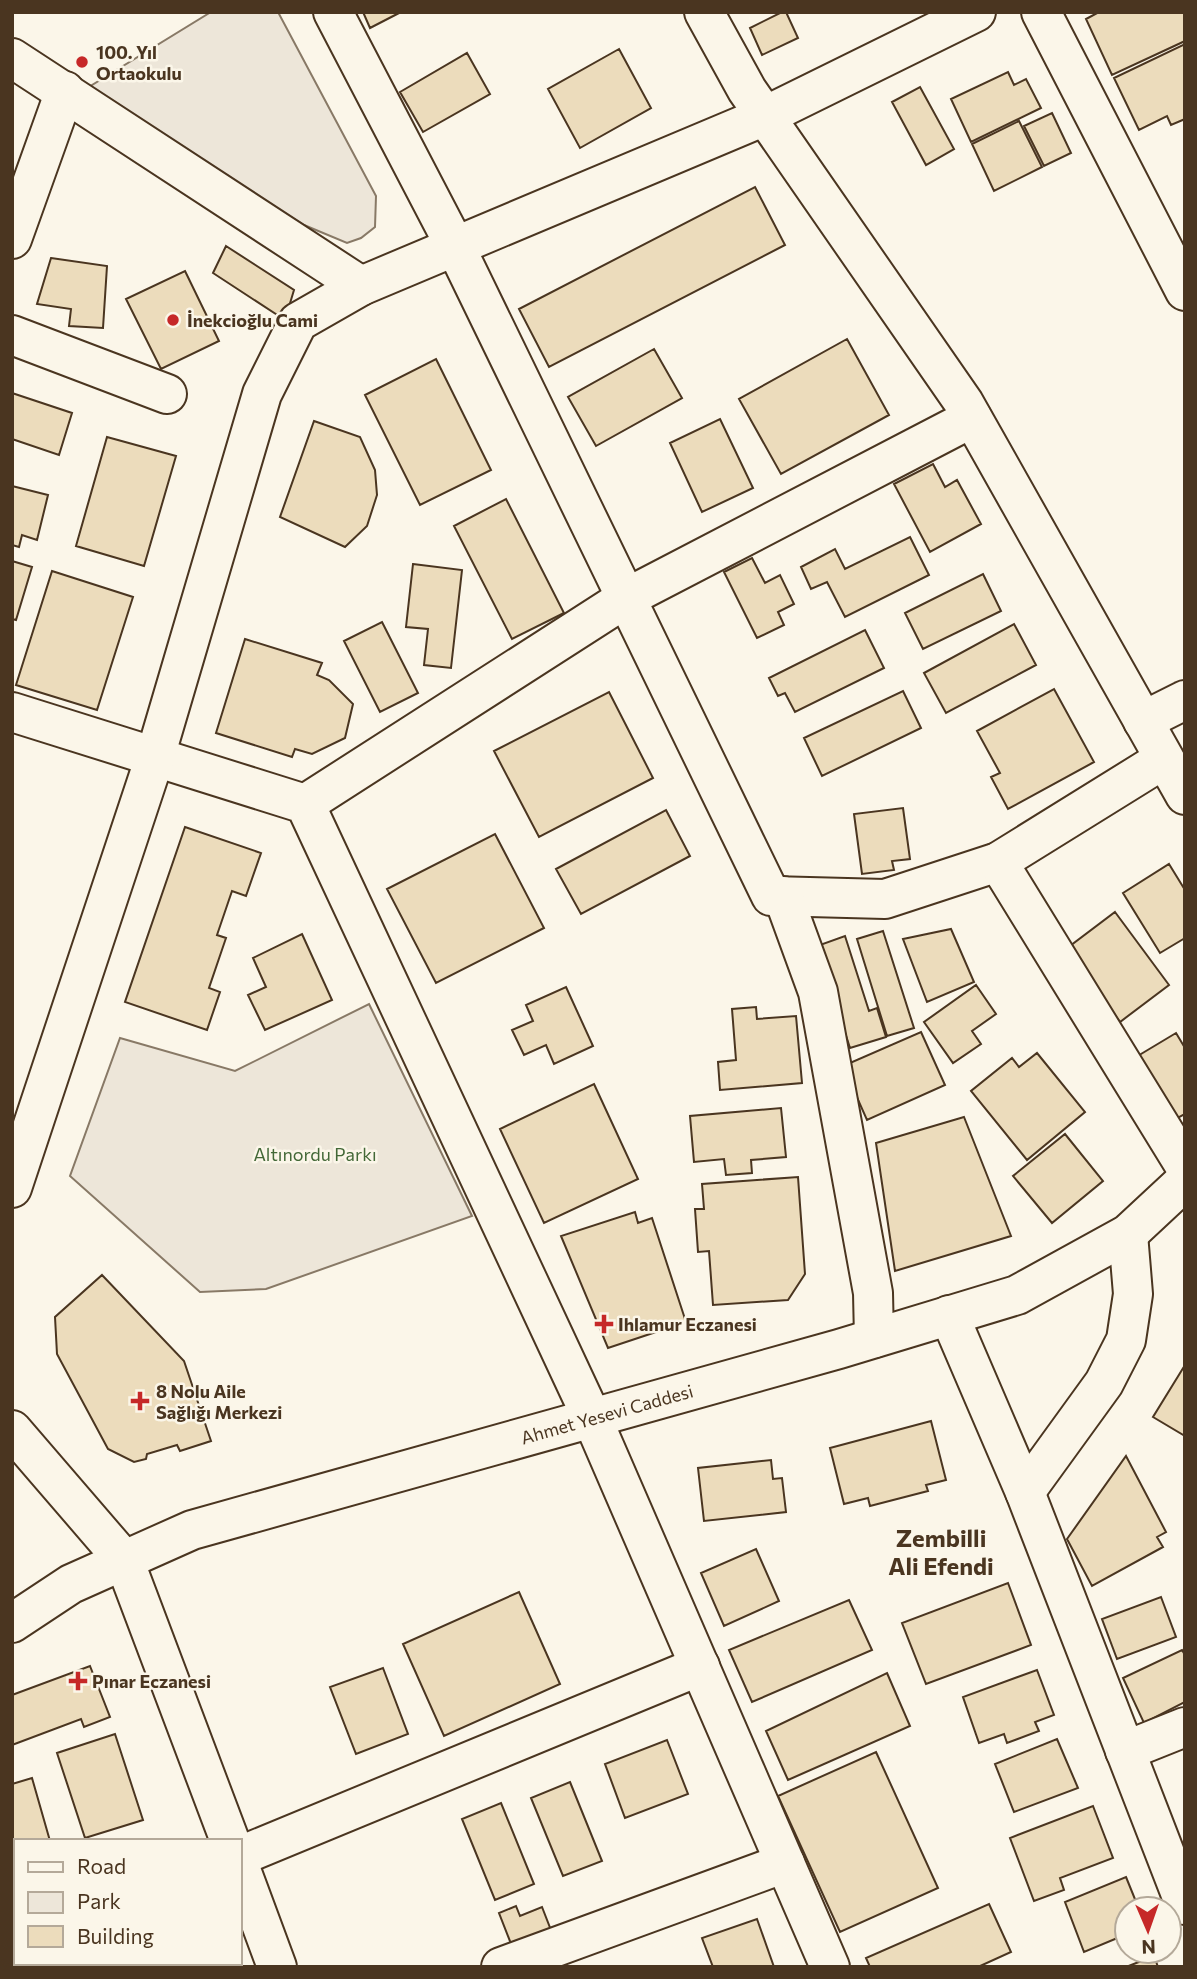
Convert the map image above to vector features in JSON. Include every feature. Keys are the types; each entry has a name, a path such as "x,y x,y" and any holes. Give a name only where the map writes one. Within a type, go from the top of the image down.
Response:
{"street":[{"path":"333,12 455,246 771,896 885,899 998,862 1164,759"},
{"path":"704,12 747,90 964,403 1185,795"},
{"path":"12,1188 155,757 262,394 298,322 360,286 765,116 976,12"},
{"path":"1041,12 1185,291"},
{"path":"12,58 360,286"},
{"path":"12,239 65,91"},
{"path":"12,335 167,394"},
{"path":"305,804 626,598 972,418"},
{"path":"1143,721 1185,700"},
{"path":"12,712 305,804 592,1418 830,1967"},
{"path":"998,862 1185,1166"},
{"path":"783,896 818,992 873,1293 874,1338"},
{"name":"Ahmet Yesevi Caddesi","path":"12,1623 71,1584 192,1530 874,1338 1017,1295 1128,1234 1185,1181"},
{"path":"1025,1492 1104,1383 1126,1340 1133,1293 1128,1234"},
{"path":"949,1315 1025,1492 1185,1905"},
{"path":"12,1430 124,1560 229,1839"},
{"path":"242,1855 700,1666"},
{"path":"1125,1751 1185,1727"},
{"path":"501,1967 785,1863"},
{"path":"242,1872 277,1967"}],"green space":[{"path":"211,12 278,12 376,196 375,227 361,238 347,243 304,225 84,90"},
{"name":"Altınordu Parkı","path":"369,1004 472,1216 266,1289 200,1292 70,1176 120,1038 235,1071"}],"building":[{"path":"363,12 401,12 370,28"},
{"path":"786,12 798,38 762,55 750,28"},
{"path":"1099,12 1185,12 1185,41 1112,75 1086,19"},
{"path":"1185,44 1185,119 1171,125 1167,116 1139,130 1114,78"},
{"path":"619,49 651,108 580,148 548,89"},
{"path":"467,53 490,94 423,132 400,92"},
{"path":"1008,72 1014,85 1026,79 1041,108 971,142 951,99"},
{"path":"920,87 954,149 926,165 892,102"},
{"path":"1052,113 1071,153 1044,166 1024,126"},
{"path":"1019,121 1042,167 994,191 972,144"},
{"path":"755,187 785,245 549,367 519,309"},
{"path":"226,246 294,290 285,320 213,273"},
{"path":"51,258 107,266 103,328 69,326 71,309 37,304"},
{"name":"İnekcioğlu Cami","path":"185,271 219,341 161,369 126,299"},
{"path":"847,339 889,415 781,474 739,399"},
{"path":"654,349 682,398 596,446 568,397"},
{"path":"436,359 491,470 420,505 365,395"},
{"path":"12,393 72,413 59,455 12,439"},
{"path":"720,419 753,488 702,512 670,443"},
{"path":"314,421 360,437 375,470 377,495 367,526 345,547 280,517"},
{"path":"107,437 176,456 144,566 76,546"},
{"path":"933,464 945,487 957,480 981,524 930,552 894,484"},
{"path":"12,486 48,495 37,540 22,535 19,547 12,545"},
{"path":"506,499 564,613 512,639 454,526"},
{"path":"910,537 929,575 845,617 827,582 811,589 801,567 835,549 845,569"},
{"path":"752,558 765,583 780,575 794,604 778,612 784,625 757,638 724,572"},
{"path":"12,561 32,567 16,620 12,619"},
{"path":"413,564 462,570 451,668 424,665 428,629 406,627"},
{"path":"52,571 133,597 97,710 16,685"},
{"path":"983,574 1001,611 923,649 905,613"},
{"path":"382,622 418,693 380,712 344,641"},
{"path":"1014,624 1036,665 946,713 924,673"},
{"path":"865,630 884,668 795,712 785,693 778,696 769,678"},
{"path":"245,639 322,663 317,675 329,680 353,704 345,738 312,754 295,749 292,757 216,733"},
{"path":"1054,689 1094,762 1008,809 991,777 1000,773 977,731"},
{"path":"903,691 921,728 822,776 804,738"},
{"path":"609,692 653,778 539,837 494,751"},
{"path":"903,808 910,859 892,861 894,870 862,874 854,814"},
{"path":"666,810 690,856 581,914 556,869"},
{"path":"185,827 261,853 246,896 232,891 217,935 226,938 209,988 220,992 207,1030 125,1002"},
{"path":"495,834 544,928 436,983 387,889"},
{"path":"1169,864 1185,890 1185,938 1160,953 1123,893"},
{"path":"1115,912 1169,985 1120,1022 1066,949"},
{"path":"951,929 974,982 927,1002 903,939"},
{"path":"883,931 914,1028 887,1036 857,939"},
{"path":"302,934 332,1000 265,1030 248,995 266,987 253,958"},
{"path":"845,936 869,1011 877,1008 886,1037 850,1048 817,946"},
{"path":"976,985 996,1014 972,1031 981,1044 953,1063 924,1022"},
{"path":"566,987 593,1046 554,1064 546,1045 524,1055 512,1030 533,1021 526,1005"},
{"path":"756,1007 757,1019 796,1016 802,1083 720,1090 718,1062 736,1060 732,1009"},
{"path":"921,1032 945,1085 867,1120 843,1066"},
{"path":"1176,1033 1185,1048 1185,1114 1174,1120 1136,1057"},
{"path":"1037,1053 1085,1112 1027,1160 971,1091 1012,1058 1019,1067"},
{"path":"594,1084 638,1179 544,1223 500,1129"},
{"path":"781,1108 786,1157 751,1160 752,1173 726,1175 724,1159 694,1162 690,1116"},
{"path":"964,1117 1011,1236 895,1271 876,1143"},
{"path":"1065,1134 1103,1181 1052,1223 1013,1176"},
{"path":"798,1177 805,1274 788,1300 713,1305 709,1251 698,1252 695,1209 704,1209 702,1184"},
{"path":"635,1212 638,1223 652,1218 686,1322 608,1348 561,1236"},
{"name":"8 Nolu Aile Sağlığı Merkezi","path":"102,1275 184,1361 211,1441 180,1451 177,1445 147,1454 146,1459 134,1462 108,1449 57,1354 55,1317"},
{"path":"1185,1365 1185,1436 1153,1417"},
{"path":"931,1421 946,1480 926,1485 928,1491 870,1506 868,1498 844,1504 830,1448"},
{"path":"1126,1456 1166,1532 1157,1537 1163,1547 1092,1586 1067,1539"},
{"path":"771,1460 773,1479 782,1478 786,1512 704,1521 698,1468"},
{"path":"756,1549 779,1601 724,1626 701,1573"},
{"path":"1008,1583 1031,1645 926,1684 902,1623"},
{"path":"519,1592 560,1684 444,1736 403,1644"},
{"path":"1161,1597 1176,1637 1117,1659 1102,1619"},
{"path":"849,1600 872,1650 752,1702 729,1650"},
{"path":"1182,1650 1185,1655 1185,1702 1144,1723 1123,1678"},
{"path":"90,1666 110,1717 84,1727 81,1719 12,1745 12,1695"},
{"path":"383,1668 408,1734 356,1754 330,1687"},
{"path":"1037,1670 1054,1715 1035,1722 1039,1731 1007,1743 1004,1734 979,1743 963,1697"},
{"path":"887,1673 910,1726 788,1780 766,1731"},
{"path":"115,1734 143,1820 85,1838 57,1753"},
{"path":"1057,1739 1078,1788 1014,1812 995,1764"},
{"path":"667,1740 688,1794 625,1818 605,1764"},
{"path":"876,1752 938,1888 840,1932 778,1796"},
{"path":"32,1778 49,1839 14,1839 12,1861 12,1784"},
{"path":"570,1782 602,1861 563,1876 531,1798"},
{"path":"501,1803 534,1884 495,1900 462,1819"},
{"path":"1093,1806 1113,1858 1060,1878 1064,1890 1034,1901 1010,1838"},
{"path":"1126,1877 1133,1895 1113,1895 1113,1940 1084,1952 1065,1902"},
{"path":"989,1904 1011,1952 978,1967 870,1967 866,1958"},
{"path":"516,1906 520,1916 542,1907 554,1938 515,1954 499,1913"},
{"path":"757,1919 774,1967 713,1967 702,1938"},
{"path":"26,1965 66,1965 61,1967"},
{"path":"136,1965 203,1967 136,1967"},
{"path":"1157,1965 1158,1967 1126,1967"}],"place":[{"name":"100. Yıl Ortaokulu","path":"82,62"},
{"name":"İnekcioğlu Cami","path":"173,320"},
{"name":"Ihlamur Eczanesi","path":"604,1324"},
{"name":"8 Nolu Aile Sağlığı Merkezi","path":"140,1401"},
{"name":"Pınar Eczanesi","path":"78,1681"}],"district":[{"name":"Zembilli Ali Efendi","path":"941,1551"}]}
